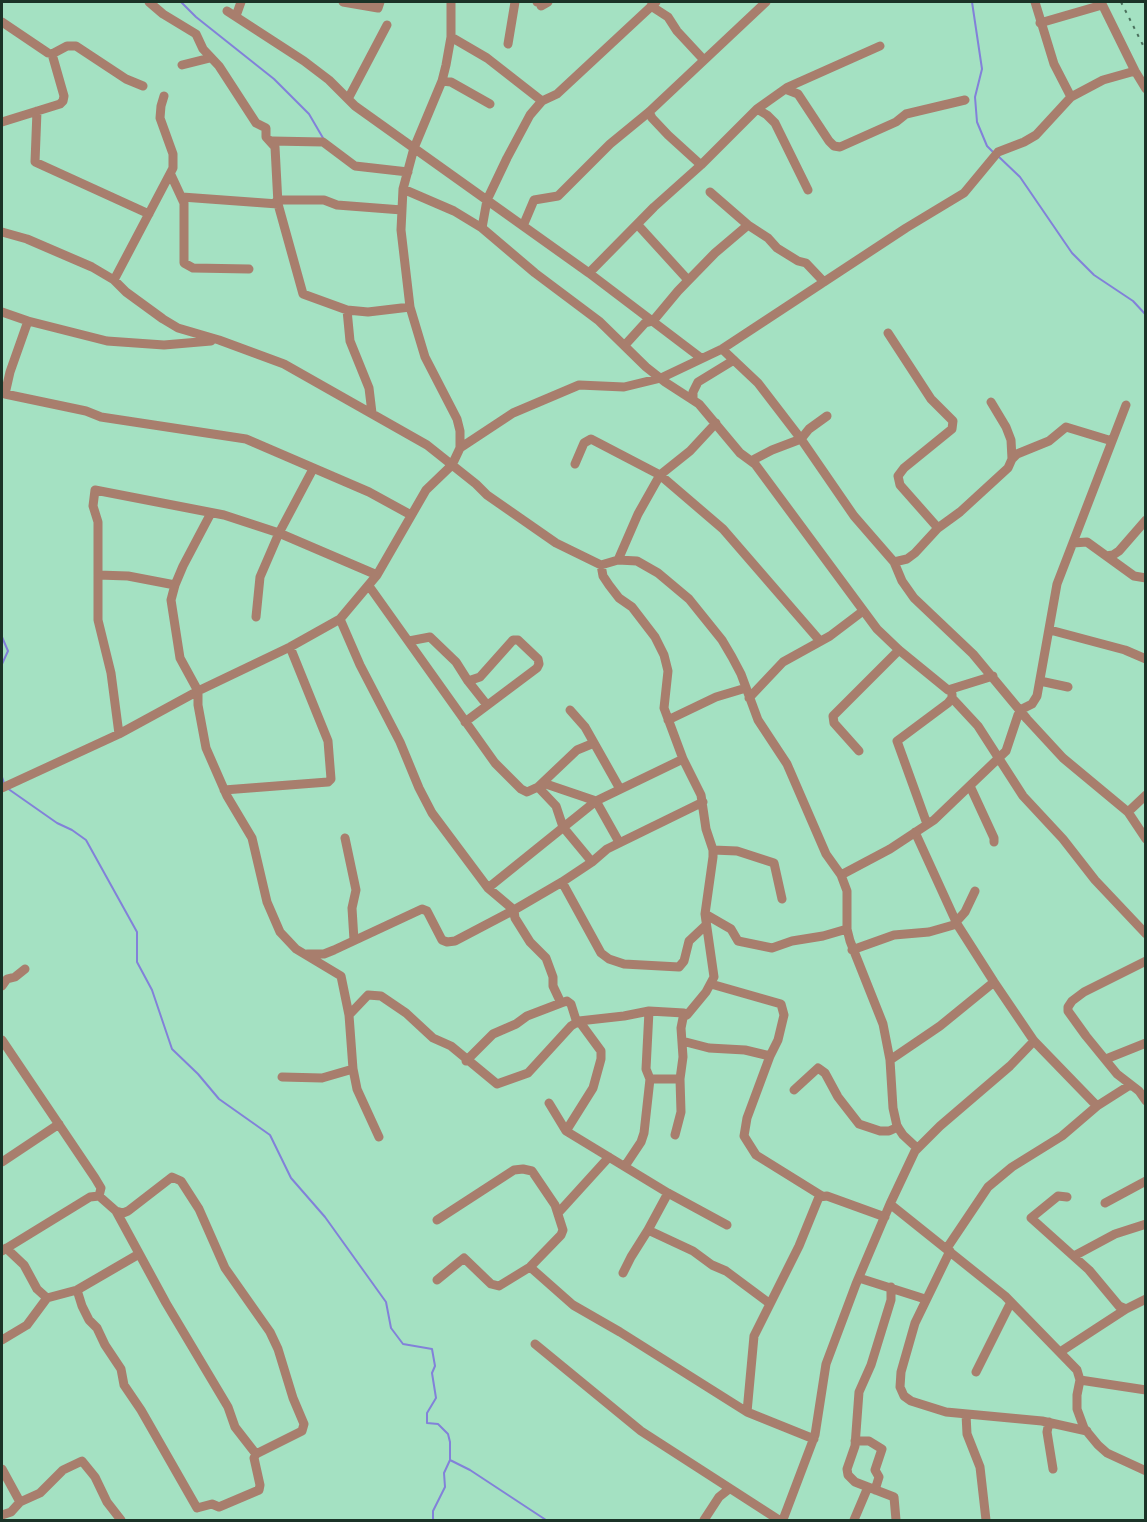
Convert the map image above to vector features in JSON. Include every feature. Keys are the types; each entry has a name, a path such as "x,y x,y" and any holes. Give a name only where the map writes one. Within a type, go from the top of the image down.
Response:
{"street":[{"path":"149,2 163,14 198,31 210,58 219,66 256,123 266,128 266,136 272,141 275,152 277,202 301,291 306,296 347,310 368,312 410,307"},
{"path":"241,2 232,13 304,61 348,99 589,273 701,358"},
{"path":"343,2 378,8 380,2"},
{"path":"5,786 118,734 340,619 378,575 426,490 452,465 460,448 460,430 425,357 410,307 401,230 403,189 414,148 442,81 451,37 451,2"},
{"path":"508,44 515,2"},
{"path":"539,2 541,6 548,2"},
{"path":"523,226 534,200 558,196 610,144 649,112 766,2"},
{"path":"1035,2 1054,64 1071,97"},
{"path":"482,228 487,200 530,115 542,101 557,94 654,4 704,59"},
{"path":"1040,23 1101,4 1134,71 1146,89"},
{"path":"2,22 52,54 64,98 60,104 2,122"},
{"path":"348,99 387,25"},
{"path":"451,37 487,58 542,101"},
{"path":"52,54 67,46 76,46 126,79 143,86"},
{"path":"589,273 757,109 785,89 880,46"},
{"path":"182,65 210,58"},
{"path":"460,448 513,413 579,385 624,387 661,378 722,349 964,193 1000,151 1036,135 1071,97 1103,80 1134,71"},
{"path":"442,81 451,82 490,104"},
{"path":"785,89 798,94 829,141 834,146 840,147 896,122 906,114 965,100"},
{"path":"114,280 171,175 173,154 160,118 160,106 164,96"},
{"path":"757,109 775,123 808,189"},
{"path":"37,111 35,162 149,214"},
{"path":"649,112 668,135 701,165"},
{"path":"272,141 323,142 355,166 408,172"},
{"path":"171,175 184,206 184,263 193,268 249,269"},
{"path":"403,189 454,211 482,228 598,321 661,378 693,399 740,453 751,461 877,629 950,694 978,726 1023,796 1063,839 1095,880 1146,934"},
{"path":"710,192 748,225 768,238 777,248 806,263 824,282"},
{"path":"182,197 277,202 324,200 337,205 402,210"},
{"path":"637,224 688,280"},
{"path":"625,345 645,324 653,321 688,280 748,225"},
{"path":"2,232 27,239 93,267 114,280 126,292 171,325 284,363 427,446 487,495 556,543 602,565 618,560 637,561 689,599 722,640 741,674 761,728 787,764 826,854 841,875 848,897 847,929 852,950 880,1014 890,1060 893,1108 898,1127 917,1148"},
{"path":"347,310 350,341 369,388 372,413"},
{"path":"2,312 107,341 164,345 219,340"},
{"path":"28,321 10,372 5,394 86,411 110,419 246,439 369,492 411,514"},
{"path":"888,333 931,399 953,421 952,429 904,468 898,476 900,485 938,528"},
{"path":"722,349 758,383 801,439 854,516 894,562 902,581 914,598 974,654 1020,712 1067,762 1128,812 1146,839"},
{"path":"693,399 693,392 698,382 734,360"},
{"path":"991,402 1009,434 1012,459"},
{"path":"841,875 890,849 934,820 998,760 1010,744 1020,712 1034,701 1040,681 1057,584 1126,405"},
{"path":"751,461 801,439 808,429 827,416"},
{"path":"618,560 638,514 660,475 690,451 716,423"},
{"path":"894,562 907,559 915,553 938,528 960,512 1008,468 1012,459 1023,451 1049,441 1065,427 1112,441"},
{"path":"576,465 585,441 591,439 660,475 723,529 820,641"},
{"path":"256,617 260,577 279,533 313,469"},
{"path":"118,734 111,673 98,620 98,522 93,506 96,490 211,513 279,533 378,575"},
{"path":"211,513 175,585 171,600 178,647 187,674 198,691 198,705 206,748 224,790 252,838 267,902 280,932 296,949 341,976 349,1015 352,1069 357,1089 379,1137"},
{"path":"1106,555 1113,555 1119,551 1146,520"},
{"path":"1073,543 1087,542 1134,576 1146,578"},
{"path":"349,1015 368,995 381,996 406,1012 433,1038 451,1046 466,1061 497,1084 503,1084 528,1073 571,1026 578,1022 649,1011 687,1015 711,984 714,968 705,926 705,914 713,850 706,829 703,802 668,720 664,700 668,672 664,655 655,636 609,585 603,576 602,565"},
{"path":"98,575 128,576 175,585"},
{"path":"369,586 465,722 495,762 521,789 527,792 541,785 577,750 594,743"},
{"path":"749,698 783,662 830,636 864,611"},
{"path":"340,619 360,665 400,742 418,788 432,813 488,888 514,910 515,918 530,942 546,958 553,977 553,986 561,1003"},
{"path":"1050,630 1125,650 1146,660"},
{"path":"409,641 430,637 456,662 487,705"},
{"path":"465,722 537,668 538,659 518,640 513,640 480,677 468,681"},
{"path":"224,790 328,782 331,779 328,741 290,646"},
{"path":"859,751 834,723 833,716 899,650"},
{"path":"950,694 993,676"},
{"path":"1040,681 1068,687"},
{"path":"668,720 716,697 746,688"},
{"path":"927,824 897,741 948,703 950,694"},
{"path":"570,710 579,718 620,789"},
{"path":"488,888 596,801 683,759"},
{"path":"541,785 596,801 619,842"},
{"path":"541,785 556,806 563,827 592,862"},
{"path":"970,786 990,827 994,842"},
{"path":"1128,812 1146,795"},
{"path":"307,954 324,954 422,909 427,911 442,940 455,941 562,882 619,842 703,802"},
{"path":"915,832 956,923 994,982 1034,1041 1097,1106"},
{"path":"345,838 356,890 352,908 354,940"},
{"path":"713,850 737,851 774,863 783,899"},
{"path":"562,882 601,953 609,959 624,964 679,967 684,961 689,941 705,926"},
{"path":"852,950 900,934 929,932 956,923 965,912 975,891"},
{"path":"705,914 729,928 742,942 772,948 847,929"},
{"path":"1146,961 1084,992 1069,1005 1068,1011 1117,1074 1139,1092 1146,1101"},
{"path":"2,986 8,979 15,977 25,969"},
{"path":"890,1060 940,1026 994,982"},
{"path":"711,984 781,1004 784,1015 778,1040 747,1118 744,1136 756,1155 822,1196 885,1217"},
{"path":"466,1061 493,1034 516,1024 527,1016 567,1001 571,1004 578,1022 601,1051 601,1059 593,1089 566,1131"},
{"path":"626,1166 644,1133 650,1080 646,1069 649,1011"},
{"path":"675,1135 681,1112 680,1079 683,1065 681,1028 684,1013"},
{"path":"2,1040 100,1188 99,1196"},
{"path":"682,1041 709,1048 745,1050 770,1056"},
{"path":"535,1344 641,1431 780,1521 784,1516 813,1439 826,1364 890,1204 917,1148 1010,1066 1034,1041"},
{"path":"1106,1059 1146,1043"},
{"path":"794,1090 818,1068 825,1073 859,1125 880,1131 889,1131 898,1127"},
{"path":"282,1077 322,1078 352,1069"},
{"path":"650,1080 680,1079"},
{"path":"1087,1431 1049,1422 946,1412 911,1401 902,1392 901,1372 915,1323 948,1250 988,1187 1012,1167 1062,1136 1097,1106 1130,1085"},
{"path":"549,1103 566,1131 668,1193 728,1225"},
{"path":"2,1162 59,1124"},
{"path":"559,1212 609,1157"},
{"path":"437,1220 514,1170 523,1169 532,1171 537,1177 559,1212 563,1232 530,1267 496,1286 464,1258 437,1280"},
{"path":"77,1290 86,1313 121,1369 124,1385 155,1433 197,1508 212,1504 219,1507 259,1490 254,1458 256,1454 302,1431 304,1424 270,1332 225,1268 199,1209 184,1185 175,1177 128,1211 119,1213 116,1211"},
{"path":"1105,1203 1146,1181"},
{"path":"623,1273 668,1193"},
{"path":"47,1298 37,1288 24,1265 4,1250 90,1197 99,1196 116,1211 228,1407 235,1427 256,1454"},
{"path":"747,1412 754,1336 799,1246 818,1200 822,1196"},
{"path":"1067,1197 1059,1196 1031,1218 1089,1270 1119,1306 1126,1309"},
{"path":"890,1204 1011,1302 1060,1352 1077,1370 1080,1380 1077,1409 1087,1431 1107,1453 1146,1470"},
{"path":"1074,1256 1115,1234 1146,1224"},
{"path":"648,1230 693,1251 712,1265 726,1271 769,1303"},
{"path":"2,1340 27,1325 47,1298 77,1290 139,1254"},
{"path":"530,1267 573,1305 747,1412 813,1439"},
{"path":"859,1278 925,1299"},
{"path":"891,1287 891,1300 871,1365 859,1392 855,1441 847,1469 848,1475 855,1482 895,1499 896,1521"},
{"path":"1060,1352 1126,1309 1146,1299"},
{"path":"976,1372 1011,1302"},
{"path":"1080,1380 1146,1390"},
{"path":"966,1414 968,1434 980,1467 986,1521"},
{"path":"1049,1422 1047,1432 1053,1468"},
{"path":"854,1521 879,1476 875,1471 882,1449 869,1441 855,1441"},
{"path":"2,1515 11,1512 20,1502 40,1493 63,1470 82,1461 95,1477 107,1502 121,1521"},
{"path":"2,1469 20,1502"},
{"path":"704,1521 719,1497 729,1489"}],"waterway":[{"path":"181,2 196,17 274,79 309,114 323,138"},
{"path":"972,2 982,69 975,97 977,122 987,146 994,153"},
{"path":"998,156 1020,177 1072,253 1094,275 1133,301 1146,315"},
{"path":"2,637 8,651 2,664"},
{"path":"2,777 4,783"},
{"path":"7,788 86,840 137,932 137,962 152,990 172,1049 198,1074 219,1099 270,1135 291,1178 325,1217 386,1302 391,1328 403,1344 432,1349 435,1366 432,1373 436,1398 427,1413 427,1423 438,1424 448,1434 450,1442 450,1460 444,1473 445,1487 433,1511 434,1520"},
{"path":"450,1460 470,1470 546,1520"}],"railway":[{"path":"1121,2 1146,51"}]}
